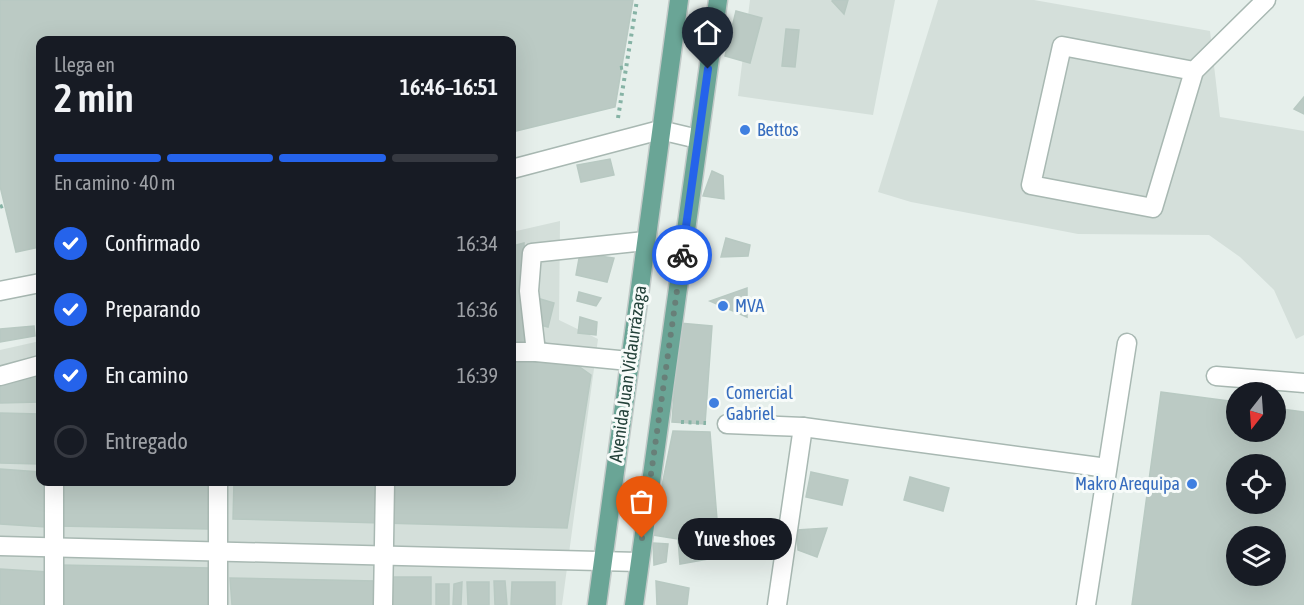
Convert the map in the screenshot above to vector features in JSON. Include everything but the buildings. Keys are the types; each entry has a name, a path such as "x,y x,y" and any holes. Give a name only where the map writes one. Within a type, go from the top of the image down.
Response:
{"main road":[{"name":"Avenida Juan Vidaurrázaga","path":"597,605 679,0"},
{"name":"Avenida Juan Vidaurrázaga","path":"634,605 718,0"}],"lane":[{"path":"1194,71 1062,46 1031,184 1153,208 1194,71 1266,0"},
{"path":"516,168 660,130 698,139"},
{"path":"536,352 529,291 532,253 645,241"},
{"path":"0,291 36,284"},
{"path":"1086,605 1128,343"},
{"path":"516,352 629,362"},
{"path":"0,376 36,367"},
{"path":"1216,376 1304,382"},
{"path":"727,424 803,427 1107,468"},
{"path":"777,605 803,427"},
{"path":"54,486 54,605"},
{"path":"218,486 218,605"},
{"path":"383,605 385,486"},
{"path":"0,546 639,562"}],"path":[{"path":"615,142 635,3"},
{"path":"620,68 626,67"},
{"path":"659,421 727,424"}],"shaded area":[{"path":"750,0 895,0 873,115 738,96"},
{"path":"938,0 1034,0 1210,31 1220,117 1304,131 1304,335 1296,339 1274,290 1240,257 1209,235 1078,234 911,202 878,192"},
{"path":"560,221 559,320 598,339 562,605 0,605 0,350 36,342 36,486 516,486 516,231"}],"way so far":[{"path":"642,538 682,255"}],"place":[{"name":"Bettos","path":"745,130"},
{"name":"MVA","path":"723,306"},
{"name":"Comercial Gabriel","path":"714,403"},
{"name":"Makro Arequipa","path":"1192,484"},
{"name":"Yuve shoes","path":"642,538"}],"route":[{"path":"682,255 708,69"}]}
